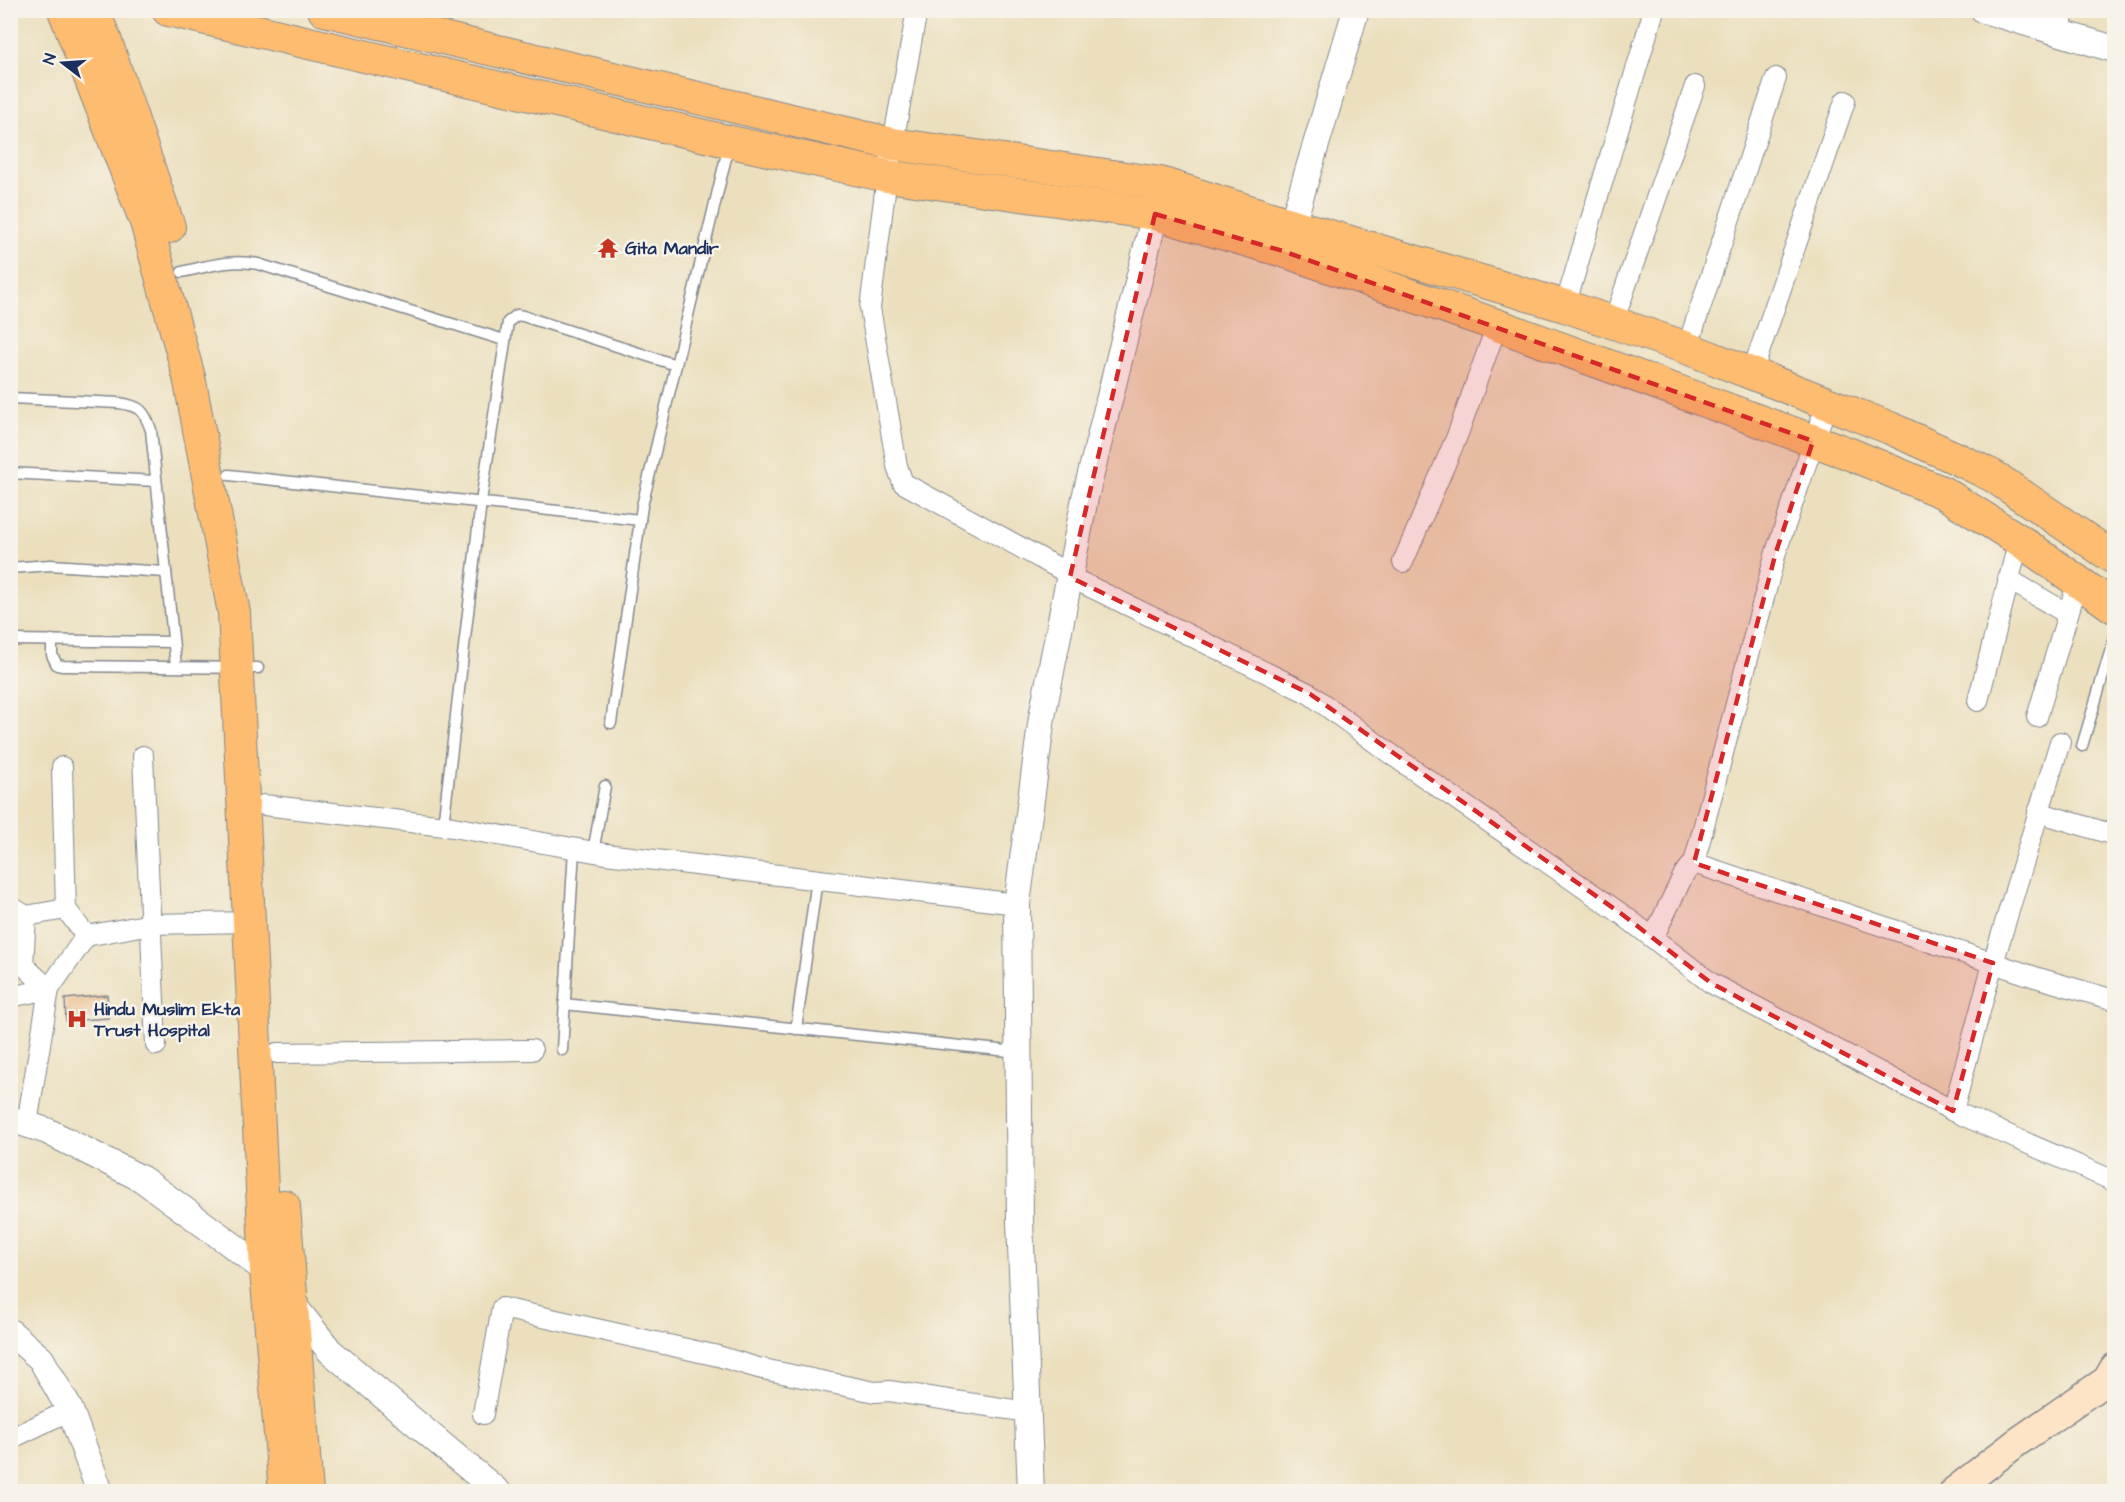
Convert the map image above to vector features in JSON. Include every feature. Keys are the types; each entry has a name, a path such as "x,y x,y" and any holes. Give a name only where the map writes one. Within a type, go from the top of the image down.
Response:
{"main road":[{"path":"64,10 146,222 189,377 234,613 247,668 264,805 286,1234 307,1491"},
{"path":"93,10 166,215 210,372 255,611 247,668 249,922 266,1272 285,1491"},
{"path":"168,10 730,142 887,176 1155,214 1288,238 1564,306 1687,348 1890,428 1993,476 2115,558"},
{"path":"324,10 893,144 1160,183 1497,325 1850,454 1944,493 2019,540 2115,607"},
{"path":"1953,1491 2016,1443 2107,1380 2115,1368"},
{"path":"1976,1491 2115,1391"}],"street":[{"path":"917,10 887,176 870,308 897,466 903,483 1060,569 1070,577 1310,694 1388,752 1623,915 1711,983 1953,1111 2115,1181"},
{"path":"1288,238 1356,10"},
{"path":"1564,306 1654,10"},
{"path":"1999,13 2062,22 2115,49"},
{"path":"1687,348 1776,78"},
{"path":"1613,323 1695,86"},
{"path":"1752,373 1845,101"},
{"path":"1031,1491 1020,1221 1017,904 1042,717 1085,498 1155,214 1160,183"},
{"path":"1403,562 1457,436 1497,325"},
{"path":"1653,938 1684,874 1694,863 1776,552 1827,403"},
{"path":"1978,701 2019,540"},
{"path":"2008,579 2067,613"},
{"path":"2037,717 2078,581"},
{"path":"1953,1111 1993,963 2060,742"},
{"path":"143,756 156,1045"},
{"path":"62,767 66,909 86,936"},
{"path":"264,805 443,826 584,850 1017,904"},
{"path":"2038,812 2115,835"},
{"path":"1694,863 1993,963 2115,1000"},
{"path":"49,989 23,966 18,911 66,909"},
{"path":"249,922 151,924 86,936 49,989 19,1121 47,1131 142,1179 266,1272 330,1351 498,1491"},
{"path":"10,997 49,989"},
{"path":"277,1053 532,1050"},
{"path":"483,1414 502,1308 718,1356 758,1368 875,1392 889,1391 1028,1412"},
{"path":"10,1332 41,1359 70,1410 100,1491"},
{"path":"10,1439 70,1410"}],"lane":[{"path":"611,723 640,520 730,142"},
{"path":"182,272 226,262 241,261 258,264 504,340"},
{"path":"443,826 481,502 506,328 512,317 523,316 676,365"},
{"path":"10,398 118,403 134,405 142,412 151,430 176,666"},
{"path":"10,473 156,481"},
{"path":"229,475 640,520"},
{"path":"10,568 50,565 166,572"},
{"path":"52,639 52,655 57,665 63,666 247,668"},
{"path":"2082,746 2115,639"},
{"path":"10,640 173,642"},
{"path":"562,1050 564,1004 584,850 605,786"},
{"path":"796,1029 817,879"},
{"path":"564,1004 1018,1052"}],"highlighted area":[{"path":"1155,214 1283,251 1813,441 1776,552 1694,863 1993,963 1953,1111 1711,983 1623,915 1310,694 1070,577"}],"building":[{"path":"107,995 109,1018 66,1021 65,999"}],"place":[{"name":"Gita Mandir","path":"608,248"},
{"name":"Hindu Muslim Ekta Trust Hospital","path":"77,1019"}]}
